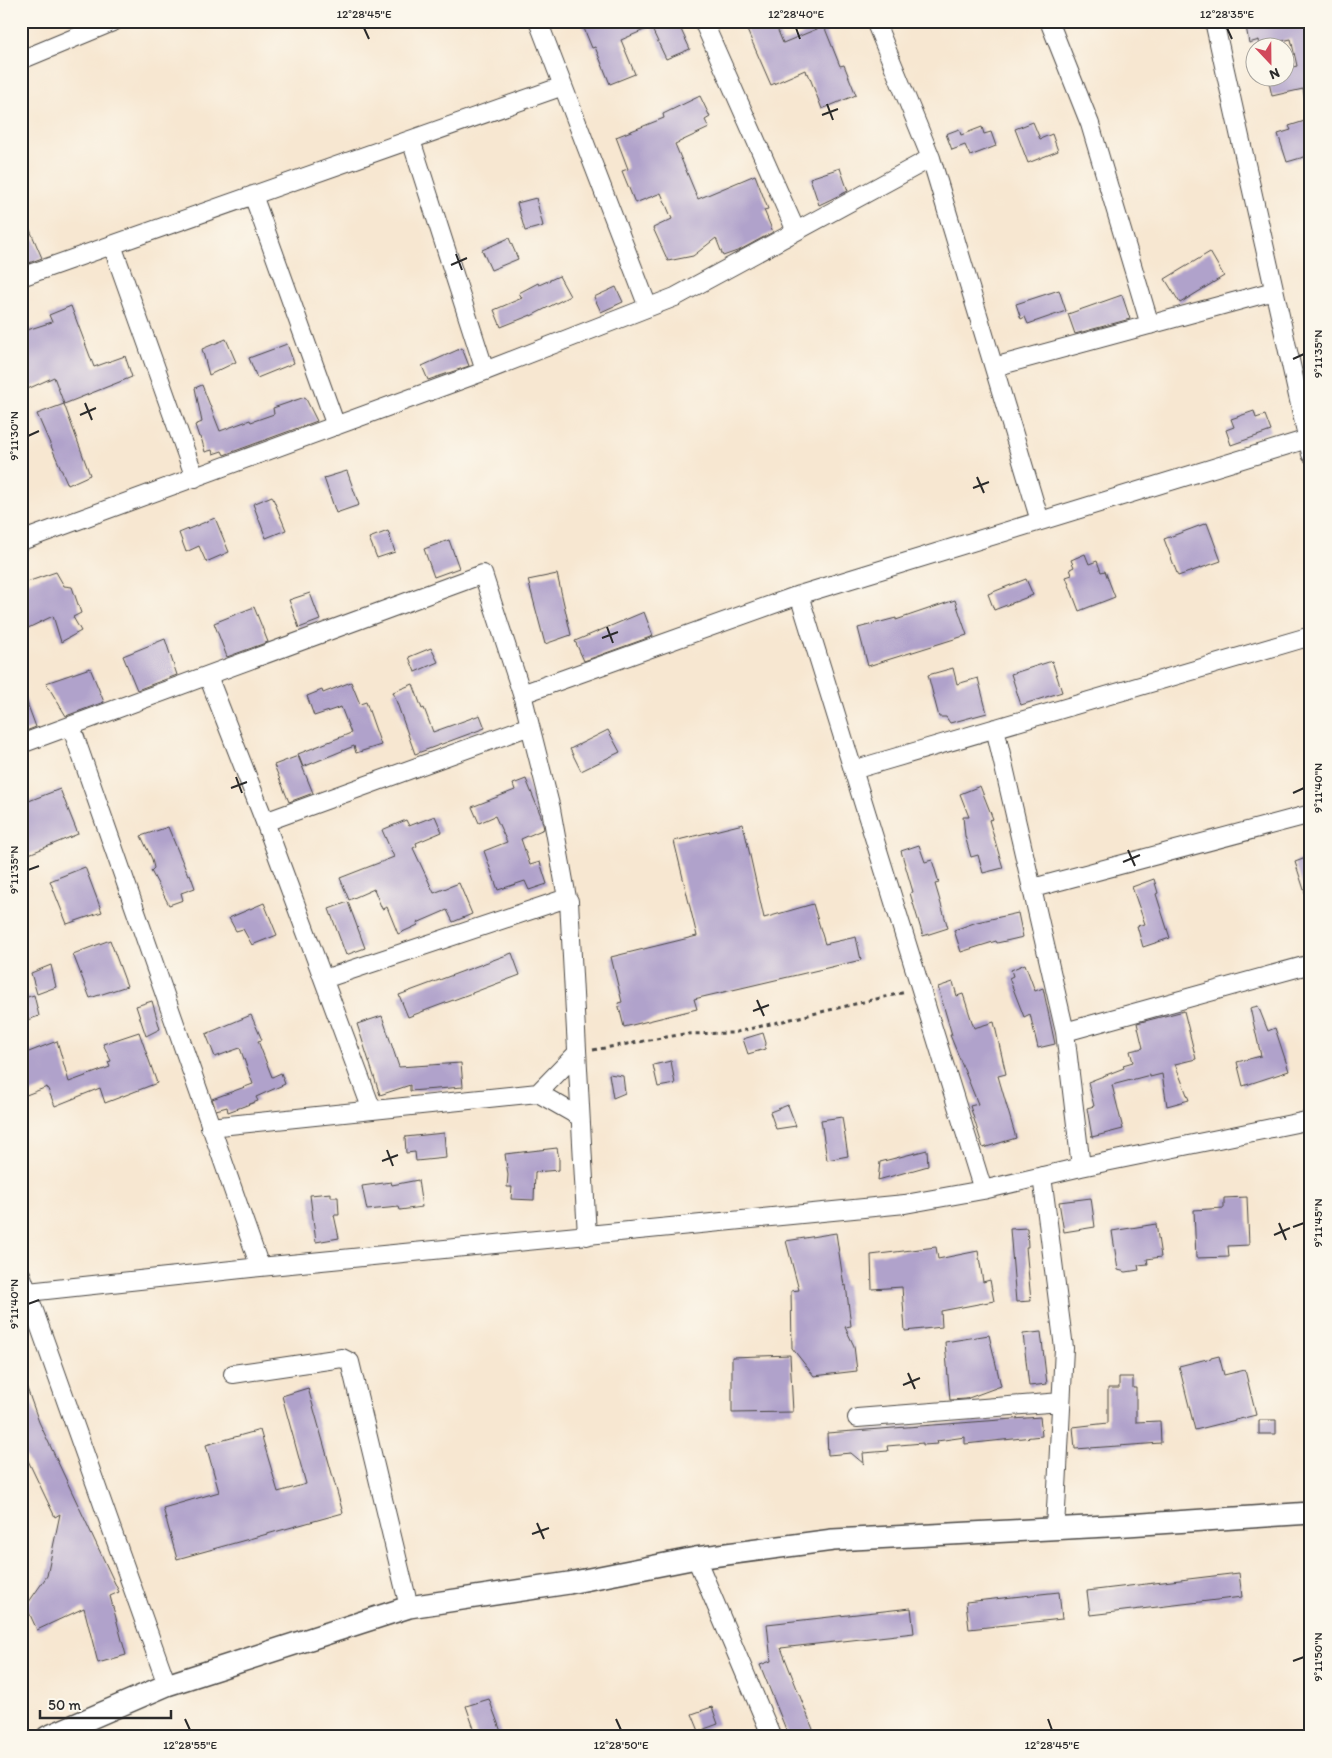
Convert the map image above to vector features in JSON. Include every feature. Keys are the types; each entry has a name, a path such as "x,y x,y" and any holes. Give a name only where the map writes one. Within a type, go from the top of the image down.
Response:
{"main road":[{"path":"47,1737 167,1684 409,1607 569,1583 696,1558 833,1540 1055,1529 1311,1513"}],"street":[{"path":"21,60 93,25 115,21"},
{"path":"538,21 648,307"},
{"path":"703,21 796,231"},
{"path":"875,21 932,158 1040,521"},
{"path":"1048,21 1090,124 1150,325"},
{"path":"522,694 799,594 1040,521 1309,444 1214,21"},
{"path":"21,277 563,86"},
{"path":"411,140 485,371"},
{"path":"21,542 485,371 675,297 932,158"},
{"path":"253,195 336,426"},
{"path":"112,245 195,478"},
{"path":"994,367 1274,291"},
{"path":"21,744 483,574 522,694 551,809 569,901 586,1236"},
{"path":"799,594 983,1190"},
{"path":"853,770 1311,636"},
{"path":"208,676 265,822 372,1110"},
{"path":"71,726 260,1268"},
{"path":"265,822 530,726"},
{"path":"995,728 1065,1032 1082,1167"},
{"path":"1033,888 1311,814"},
{"path":"324,979 567,898"},
{"path":"1065,1032 1311,964"},
{"path":"538,1093 577,1053"},
{"path":"210,1126 538,1093 580,1117"},
{"path":"28,1292 905,1204 983,1190 1082,1167 1311,1120"},
{"path":"1042,1176 1064,1348 1055,1529"},
{"path":"21,1274 167,1684"},
{"path":"233,1374 342,1358 350,1362 409,1607"},
{"path":"857,1418 1061,1402"},
{"path":"696,1558 772,1737"}],"path":[{"path":"577,1053 684,1034 732,1033 921,988"}],"building":[{"path":"581,21 677,21 690,49 666,59 651,27 621,40 635,74 610,84 595,47 592,48"},
{"path":"743,21 774,21 783,43 824,26 840,66 844,65 856,95 822,109 808,73 806,74 805,70 771,85"},
{"path":"1245,21 1311,21 1311,99 1305,100 1303,89 1272,96 1270,88 1294,88 1294,67 1297,66 1294,52 1294,38 1248,38"},
{"path":"700,96 710,117 705,120 709,128 675,144 698,199 755,175 768,209 764,210 773,232 740,250 723,256 716,238 693,256 668,261 653,228 672,219 661,193 635,203 622,171 628,169 616,137 664,118 663,114"},
{"path":"1311,119 1311,155 1287,162 1278,134 1291,130 1289,126"},
{"path":"1033,122 1040,139 1052,134 1058,151 1028,163 1015,129"},
{"path":"982,127 984,134 991,132 996,146 970,156 965,145 952,150 946,134 959,129 961,135"},
{"path":"840,168 848,191 819,205 810,178"},
{"path":"536,198 543,226 525,231 517,203"},
{"path":"21,209 42,258 21,266"},
{"path":"509,238 518,259 491,270 482,250"},
{"path":"1210,252 1224,276 1180,303 1165,279"},
{"path":"559,276 570,296 531,316 501,327 494,310 522,298 519,293 538,283 539,285"},
{"path":"616,287 623,302 601,312 594,297"},
{"path":"1059,290 1066,311 1028,324 1025,317 1021,319 1016,304"},
{"path":"1122,295 1130,319 1075,334 1068,314"},
{"path":"71,306 94,367 125,356 132,377 64,404 54,377 21,392 21,332 52,322 49,315"},
{"path":"226,339 236,362 209,375 202,349"},
{"path":"287,344 294,363 257,378 249,358"},
{"path":"462,348 469,366 428,380 422,366"},
{"path":"202,385 220,431 274,414 273,408 305,397 317,421 224,455 222,451 213,454 212,450 205,452 195,425 202,422 195,388"},
{"path":"64,404 90,475 68,485 37,414"},
{"path":"1254,411 1256,418 1265,415 1271,431 1231,445 1226,430 1234,427 1231,419"},
{"path":"347,471 359,505 336,513 324,478"},
{"path":"272,496 286,530 266,538 253,504"},
{"path":"215,518 229,552 206,562 199,546 186,552 179,533"},
{"path":"1207,523 1221,561 1178,576 1164,539"},
{"path":"388,531 395,552 377,558 369,538"},
{"path":"449,540 459,568 434,577 424,549"},
{"path":"1085,554 1089,564 1097,561 1101,572 1105,571 1115,597 1079,611 1066,577 1072,575 1070,569 1074,567 1071,560"},
{"path":"56,572 64,586 72,587 81,613 73,617 81,631 61,642 53,616 26,629 21,615 21,584"},
{"path":"557,574 571,635 545,644 528,580"},
{"path":"1026,579 1033,595 994,610 988,594"},
{"path":"310,593 320,620 299,628 289,600"},
{"path":"955,600 967,635 868,666 858,628 896,618 896,620"},
{"path":"254,607 268,642 227,657 214,623"},
{"path":"644,612 653,636 584,661 575,641"},
{"path":"165,639 177,675 137,690 123,656"},
{"path":"431,648 438,662 415,672 409,657"},
{"path":"1052,661 1062,692 1021,705 1011,674"},
{"path":"90,668 104,702 66,716 46,683"},
{"path":"953,668 957,684 978,678 987,713 950,723 946,717 939,717 928,675"},
{"path":"351,682 360,704 366,702 381,745 356,753 354,746 303,767 298,754 351,733 341,707 314,716 307,696 322,690 323,693"},
{"path":"413,684 433,732 480,715 485,728 415,754 393,692"},
{"path":"21,692 23,692 36,727 21,733"},
{"path":"608,730 620,752 581,771 570,749"},
{"path":"298,756 313,793 289,802 274,765"},
{"path":"526,779 541,816 544,829 521,839 530,865 540,862 547,884 529,890 525,881 498,890 484,851 507,842 495,816 479,823 472,807 515,790 513,784"},
{"path":"980,786 993,819 989,820 1003,868 983,873 978,855 971,857 965,836 963,817 969,817 960,794"},
{"path":"60,789 78,834 29,854 21,835 21,804"},
{"path":"435,816 442,832 416,843 417,846 413,848 434,893 459,883 472,914 453,922 447,910 417,923 418,925 398,934 387,907 382,909 374,889 349,900 340,878 394,857 382,830 406,820 409,826"},
{"path":"743,824 764,918 813,904 825,944 856,937 861,960 694,999 697,1009 624,1027 618,1003 622,1002 611,957 697,936 674,841"},
{"path":"168,827 195,888 181,893 183,900 169,905 151,871 154,868 152,859 141,836"},
{"path":"919,845 925,862 932,860 939,883 935,884 948,928 923,936 910,893 913,892 901,851"},
{"path":"1311,856 1311,901 1308,902 1295,862"},
{"path":"85,867 102,912 67,924 50,881"},
{"path":"1154,879 1158,893 1156,894 1170,938 1143,947 1137,926 1145,924 1132,887"},
{"path":"348,902 365,948 346,955 329,909"},
{"path":"264,903 277,935 252,945 243,929 236,931 229,918"},
{"path":"1018,913 1023,937 997,943 996,941 961,952 954,930 977,922"},
{"path":"110,940 127,986 90,998 73,954"},
{"path":"512,953 520,975 408,1017 399,995"},
{"path":"1025,964 1035,991 1043,988 1055,1044 1038,1048 1030,1014 1024,1017 1009,978 1013,976 1011,970"},
{"path":"51,965 56,987 37,994 31,973"},
{"path":"953,982 957,996 963,994 974,1028 994,1022 1006,1074 998,1076 1016,1138 983,1148 970,1106 978,1104 950,1035 952,1035 938,987"},
{"path":"34,995 39,1016 21,1022 21,999"},
{"path":"152,1001 160,1029 146,1036 136,1006"},
{"path":"1258,1006 1268,1031 1275,1028 1289,1071 1243,1086 1237,1062 1261,1056 1250,1008"},
{"path":"1184,1011 1196,1059 1175,1064 1189,1100 1167,1106 1162,1074 1150,1077 1150,1075 1112,1085 1123,1129 1092,1137 1087,1108 1094,1106 1088,1082 1124,1068 1123,1065 1133,1062 1130,1051 1143,1048 1137,1023"},
{"path":"251,1015 262,1040 258,1041 272,1077 281,1073 285,1084 256,1097 258,1101 228,1112 227,1107 216,1110 212,1099 253,1084 240,1048 215,1057 206,1034"},
{"path":"382,1016 399,1067 461,1063 463,1087 410,1091 410,1085 380,1095 357,1024"},
{"path":"139,1032 157,1083 105,1103 100,1088 55,1106 47,1087 21,1097 21,1055 57,1041 69,1082 110,1067 108,1062 111,1061 103,1044"},
{"path":"763,1033 766,1043 765,1049 748,1054 743,1039"},
{"path":"671,1061 675,1084 658,1087 653,1065"},
{"path":"609,1074 623,1076 625,1093 613,1098"},
{"path":"788,1105 796,1126 776,1129 770,1112"},
{"path":"842,1117 848,1156 827,1160 821,1120"},
{"path":"444,1133 446,1158 416,1161 415,1152 406,1153 405,1137"},
{"path":"557,1148 559,1170 535,1172 534,1200 511,1199 512,1187 507,1187 508,1175 505,1154"},
{"path":"927,1150 928,1166 878,1180 880,1162"},
{"path":"418,1180 422,1207 400,1210 399,1207 367,1210 362,1186 391,1182 392,1185"},
{"path":"331,1193 331,1197 338,1197 339,1215 334,1215 339,1238 316,1242 310,1195"},
{"path":"1247,1197 1249,1245 1228,1246 1229,1257 1196,1258 1194,1210 1224,1208 1224,1198"},
{"path":"1091,1198 1095,1227 1064,1232 1059,1202"},
{"path":"1156,1224 1161,1257 1147,1259 1148,1264 1138,1265 1139,1270 1126,1272 1118,1270 1112,1231"},
{"path":"1027,1228 1028,1247 1026,1247 1031,1301 1016,1302 1010,1229"},
{"path":"836,1233 844,1286 846,1285 851,1326 845,1327 854,1346 857,1371 814,1376 792,1348 791,1291 799,1290 786,1241"},
{"path":"936,1247 938,1259 978,1251 983,1282 990,1280 994,1301 941,1311 942,1327 905,1331 902,1287 872,1289 871,1255"},
{"path":"1041,1332 1047,1384 1029,1386 1023,1334"},
{"path":"989,1335 1001,1386 966,1399 950,1400 945,1342"},
{"path":"790,1355 793,1412 732,1413 732,1357"},
{"path":"1219,1356 1224,1375 1245,1370 1256,1415 1195,1430 1179,1366"},
{"path":"21,1377 23,1377 39,1422 119,1592 110,1596 126,1655 98,1663 84,1608 37,1630 26,1606 47,1576 60,1514 55,1517 21,1446"},
{"path":"1119,1377 1133,1377 1133,1388 1136,1388 1136,1422 1160,1421 1161,1443 1075,1449 1073,1427 1108,1423 1108,1388 1119,1388"},
{"path":"308,1388 343,1513 177,1559 163,1508 219,1492 206,1445 260,1430 278,1492 306,1484 282,1396"},
{"path":"1040,1417 1042,1436 965,1444 965,1437 937,1441 938,1444 923,1445 923,1443 887,1446 888,1451 863,1453 864,1464 851,1453 828,1455 827,1433"},
{"path":"1259,1420 1276,1420 1276,1434 1259,1434"},
{"path":"1239,1573 1242,1597 1090,1615 1087,1591"},
{"path":"1059,1592 1062,1619 969,1629 966,1602"},
{"path":"911,1608 914,1633 781,1648 816,1737 789,1737 760,1665 771,1661 767,1624"},
{"path":"489,1699 503,1737 477,1737 466,1706"},
{"path":"712,1707 718,1724 699,1731 692,1714"}]}
